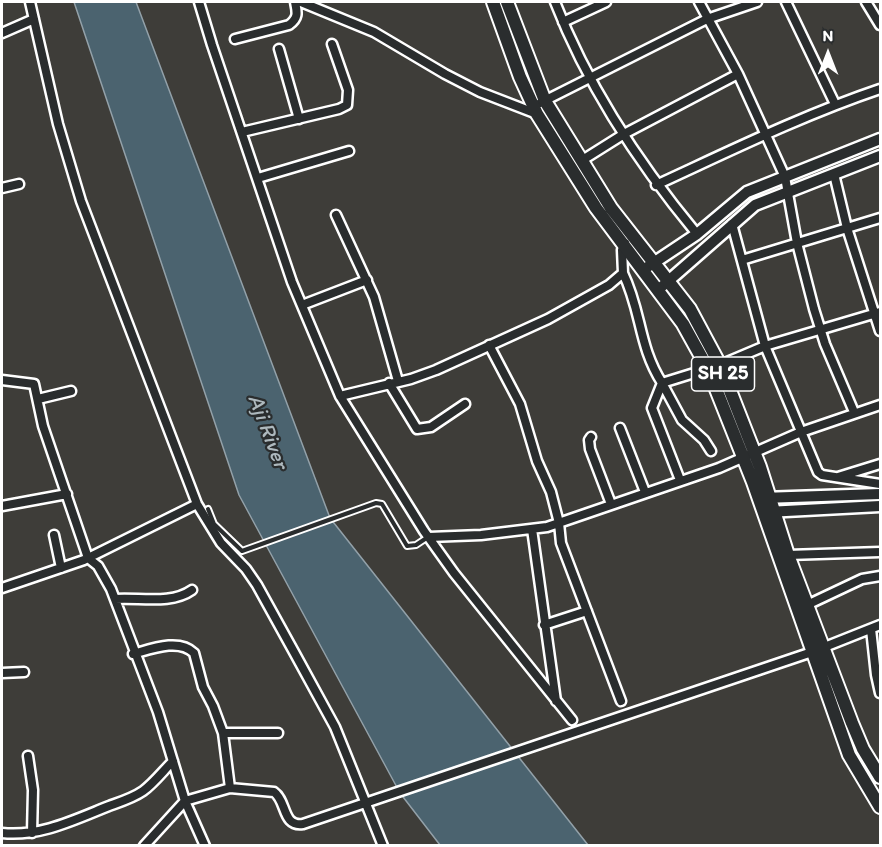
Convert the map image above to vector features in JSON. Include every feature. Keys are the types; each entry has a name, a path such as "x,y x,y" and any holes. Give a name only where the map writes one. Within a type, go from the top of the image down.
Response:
{"main road":[{"path":"493,2 538,107 596,208 714,367"},
{"name":"SH 25","path":"507,2 538,107 581,162 633,237 690,309 852,723 863,749 880,777"},
{"path":"769,512 812,652 849,755 880,807"}],"street":[{"path":"30,2 58,124 81,201 197,504 221,543 246,569 257,585 335,727 383,846"},
{"path":"199,2 292,282 340,396 429,537 556,703 572,720"},
{"path":"235,39 289,25 297,15 295,2"},
{"path":"301,2 374,32 480,92 538,107 707,19 757,2"},
{"path":"555,2 590,80 656,185 697,234"},
{"path":"563,22 606,2"},
{"path":"699,2 738,74 785,177 797,243 821,331 854,412"},
{"path":"786,2 836,104"},
{"path":"867,2 880,25"},
{"path":"2,33 34,19"},
{"path":"242,132 347,105 348,90 332,44"},
{"path":"279,49 299,119"},
{"path":"581,162 624,134 738,74"},
{"path":"656,185 836,104 880,89"},
{"path":"643,270 697,234 747,192 880,140"},
{"path":"258,178 349,151"},
{"path":"658,290 732,224 764,200 880,156"},
{"path":"834,174 847,228 877,314 880,331"},
{"path":"2,188 19,184"},
{"path":"336,215 367,280 394,382 417,429 431,427 465,404"},
{"path":"742,260 880,218"},
{"path":"732,224 765,346 818,472 822,475 880,484"},
{"path":"633,237 623,245 623,273 636,305 644,350 682,420 704,440 711,451"},
{"path":"340,396 436,370 548,319 609,285 623,273"},
{"path":"302,305 367,280"},
{"path":"662,383 714,367 765,346 877,314"},
{"path":"489,345 520,404 559,523 561,543 621,701"},
{"path":"2,380 34,384 43,426 88,558 104,576 115,599 133,654 158,712 185,801 205,846"},
{"path":"662,383 652,408 680,480"},
{"path":"38,399 71,392"},
{"path":"429,537 481,535 532,529 559,523 719,468 801,432 880,405"},
{"path":"620,428 645,492"},
{"path":"591,437 590,449 611,504"},
{"path":"838,477 880,464"},
{"path":"2,506 67,494"},
{"path":"764,498 880,494"},
{"path":"2,588 88,558 197,504"},
{"path":"769,512 880,506"},
{"path":"532,529 556,703"},
{"path":"54,535 61,568"},
{"path":"788,555 880,552"},
{"path":"807,605 862,579 880,576"},
{"path":"115,599 170,599 183,596 192,590"},
{"path":"544,625 587,611"},
{"path":"144,846 185,801 230,788 277,794 288,820 298,825 380,800 812,652 880,625"},
{"path":"871,629 880,693"},
{"path":"133,654 173,646 189,648 194,653 203,687 223,734 230,788"},
{"path":"2,673 24,672"},
{"path":"223,734 278,733"},
{"path":"28,756 33,790 32,833"},
{"path":"2,833 32,833 68,823 132,797 151,784 172,761"}],"lane":[{"path":"208,509 214,524 242,551 376,503 382,504 407,546 416,545 429,537"}],"water":[{"name":"Aji River","path":"74,2 136,2 330,518 588,845 440,845 400,793 239,495"}]}
